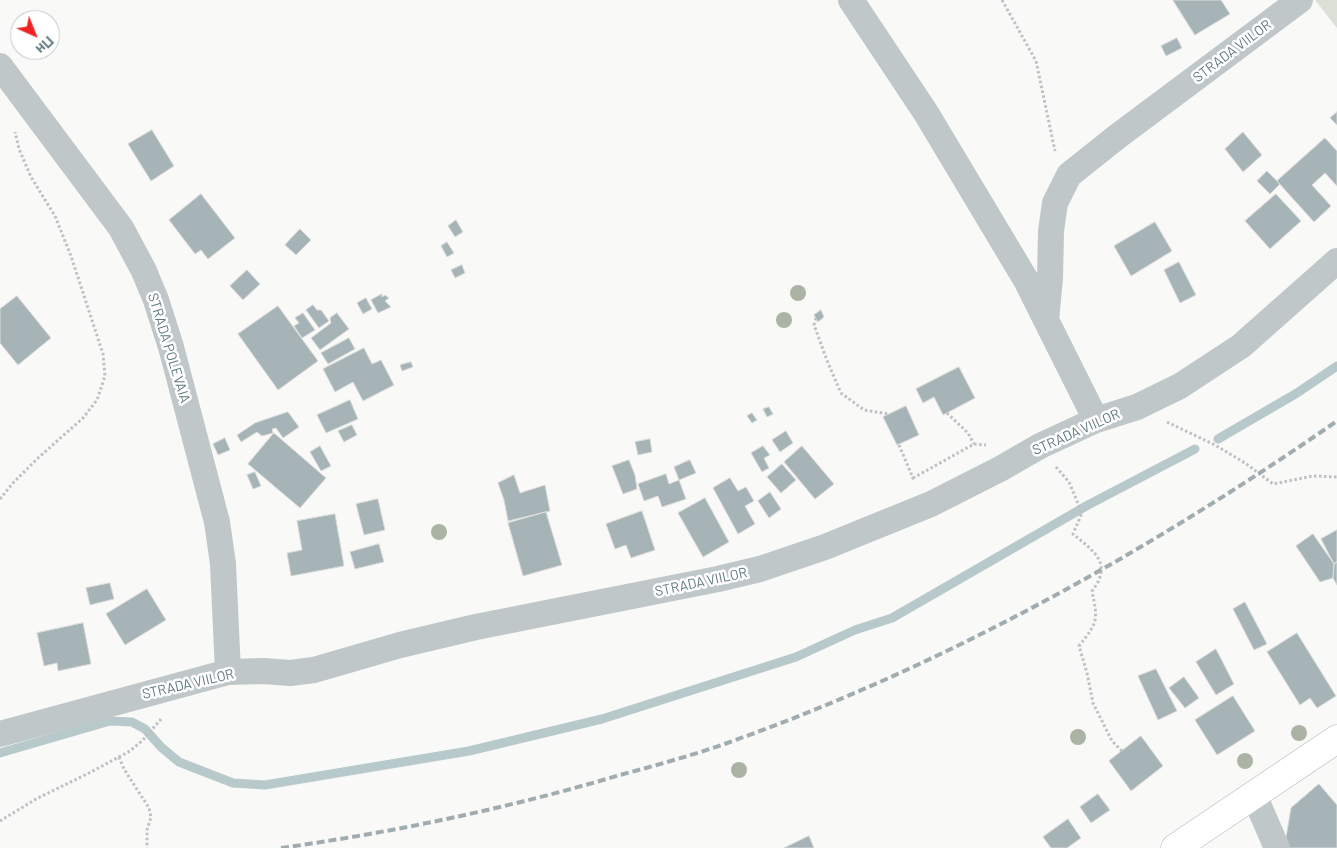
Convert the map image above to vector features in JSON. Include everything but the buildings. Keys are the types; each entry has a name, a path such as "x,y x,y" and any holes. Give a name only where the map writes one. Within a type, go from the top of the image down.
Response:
{"main road":[{"path":"1175,848 1337,738"}],"street":[{"path":"851,0 926,113 1026,280 1096,420"},
{"name":"STRADA VIILOR","path":"1046,321 1054,203 1069,175 1300,0"},
{"name":"STRADA POLEVAIA","path":"0,66 121,228 144,271 156,300 171,347 217,522 223,564 228,672"},
{"name":"STRADA VIILOR","path":"0,734 228,672 314,670 400,645 476,627 571,607 686,587 760,569 825,547 931,504 1037,448 1096,420 1137,407 1180,386 1241,346 1337,261"},
{"path":"1254,795 1277,848"}],"path":[{"path":"1002,0 1036,61 1063,188"},
{"path":"0,499 38,458 83,418 97,400 105,376 103,354 71,256 55,216 31,177 15,136 14,127"},
{"path":"816,318 814,325 841,392 864,410 889,414"},
{"path":"1137,407 1215,445 1245,463 1273,484 1313,476 1337,477"},
{"path":"947,413 968,434 974,444"},
{"path":"1037,448 1069,482 1082,513 1073,534 1090,548 1100,561 1102,569 1100,580 1092,591 1097,614 1093,628 1079,646 1093,704 1112,741 1122,751"},
{"path":"0,821 36,799 119,757 143,740 155,726"},
{"path":"119,757 124,769 149,808 151,817 147,830 147,848"}],"shaded area":[{"path":"1315,0 1337,0 1337,28"}],"waterway":[{"path":"1218,439 1297,393 1337,366"},
{"path":"0,753 110,721 132,722 145,729 161,747 179,762 233,783 265,785 469,751 602,719 796,657 855,630 892,618 1088,505 1195,449"}],"railway":[{"path":"281,848 409,827 536,798 703,751 810,711 890,678 1044,601 1193,515 1337,421"}]}
